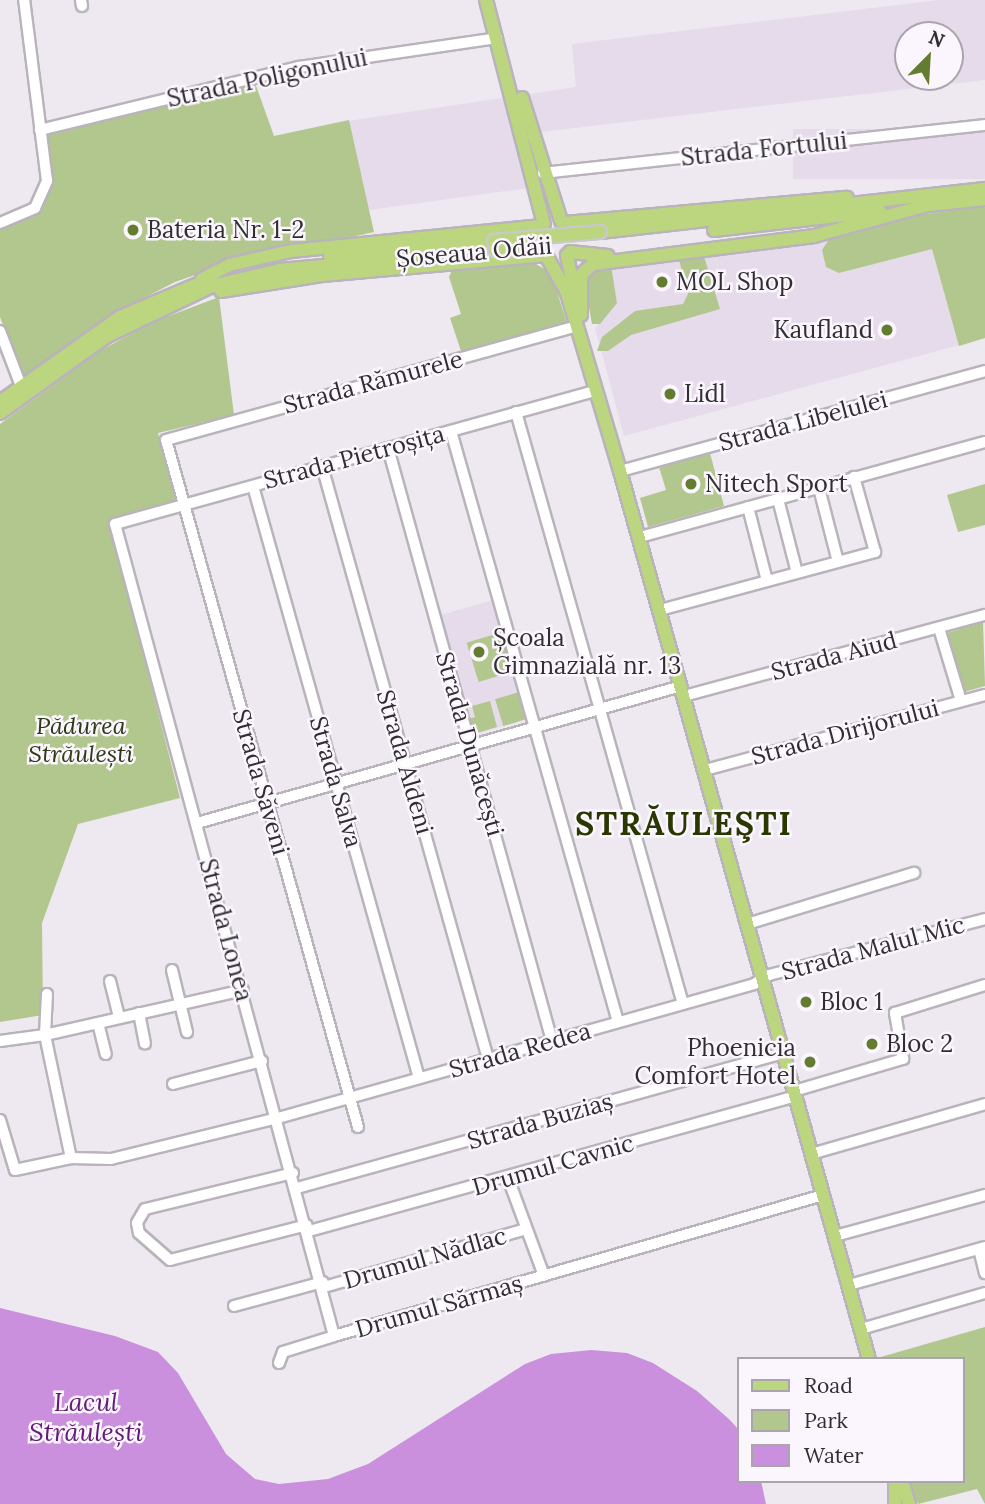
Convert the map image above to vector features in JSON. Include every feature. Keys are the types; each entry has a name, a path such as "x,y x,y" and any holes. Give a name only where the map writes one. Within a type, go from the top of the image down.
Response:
{"main road":[{"path":"486,0 541,178 563,222 575,239 568,253 578,320 593,391 620,471"},
{"path":"494,0 541,178 543,225 536,241 564,286 578,320 868,1357"},
{"path":"541,178 563,214 612,219"},
{"path":"521,228 536,214 541,178"},
{"name":"Șoseaua Odăii","path":"0,413 107,336 212,286 269,272 927,200 985,189"},
{"name":"Șoseaua Odăii","path":"927,200 985,199"},
{"path":"191,285 229,265 291,251 563,222 814,200 927,200"},
{"path":"176,302 296,278 568,253 620,257 814,236 927,200"},
{"name":"Șoseaua Odăii","path":"0,402 120,317 191,285 285,261 495,246"},
{"path":"578,320 583,270 620,257"},
{"path":"895,1483 895,1504"},
{"path":"903,1483 909,1504"}],"street":[{"path":"0,223 31,211 38,204 47,181 24,0"},
{"name":"Strada Poligonului","path":"40,130 289,69 497,38"},
{"name":"Strada Fortului","path":"541,178 985,125"},
{"name":"Strada Rămurele","path":"169,438 578,320"},
{"path":"0,331 22,386"},
{"name":"Strada Libelulei","path":"620,471 985,371"},
{"name":"Strada Pietroșița","path":"115,524 593,391"},
{"path":"516,412 683,1004"},
{"path":"451,431 618,1022"},
{"name":"Strada Săveni","path":"169,438 166,443 183,505 358,1127"},
{"path":"639,537 985,442"},
{"name":"Strada Dunăcești","path":"387,448 552,1041"},
{"name":"Strada Aldeni","path":"322,466 488,1059"},
{"path":"661,613 875,552 854,477"},
{"name":"Strada Salva","path":"253,485 419,1078"},
{"path":"819,488 838,562"},
{"path":"778,499 797,573"},
{"path":"748,508 768,581"},
{"name":"Strada Lonea","path":"115,524 324,1284 334,1336"},
{"path":"661,613 732,597"},
{"name":"Strada Aiud","path":"197,823 600,709 985,615"},
{"path":"939,628 961,701"},
{"name":"Strada Dirijorului","path":"705,770 985,695"},
{"path":"747,924 914,873"},
{"name":"Strada Malul Mic","path":"763,980 985,919"},
{"path":"172,970 187,1032"},
{"name":"Strada Redea","path":"0,1120 15,1170 71,1158 111,1159 278,1118 763,980"},
{"path":"110,981 119,1018"},
{"name":"Drumul Cavnic","path":"293,1173 145,1209 137,1223 139,1233 170,1260 509,1178 795,1094 903,1059 895,1013 985,985"},
{"path":"0,1041 45,1035 243,990"},
{"path":"47,994 45,1035 71,1158"},
{"path":"139,1013 145,1043"},
{"path":"98,1023 106,1054"},
{"name":"Strada Buziaș","path":"297,1188 783,1053"},
{"path":"173,1084 262,1061"},
{"path":"811,1154 985,1104"},
{"path":"509,1178 544,1276"},
{"name":"Drumul Sărmaș","path":"279,1363 283,1352 334,1336 823,1195"},
{"path":"835,1236 985,1195"},
{"name":"Drumul Nădlac","path":"234,1306 526,1229"},
{"path":"849,1285 982,1248 985,1273"},
{"path":"861,1329 985,1293"}],"shaded area":[{"path":"939,0 985,0 985,80 964,82 964,21 894,21 894,91 515,135 529,188 369,210 348,121 576,87 572,44"},
{"path":"793,129 985,129 985,179 793,179"},
{"path":"949,210 985,338 624,436 595,328 617,303 611,267"},
{"name":"Școala Gimnazială nr. 13","path":"493,600 527,719 473,735 439,615"}],"green space":[{"path":"254,80 274,136 349,120 374,232 227,264 175,282 115,313 23,378 0,317 0,227 38,211 51,177 44,129"},
{"path":"985,206 985,338 959,346 932,249 839,273 826,267 822,250 830,238 883,220"},
{"path":"703,253 720,309 631,335 608,351 597,351 602,337 635,311 683,304 688,294 678,256"},
{"path":"531,261 551,273 567,323 461,351 450,318 461,314 449,277 452,270"},
{"path":"611,265 617,303 600,324 592,324 584,280 592,269"},
{"name":"Pădurea Străulești","path":"219,297 234,415 158,433 176,503 109,521 180,798 78,824 42,923 43,1015 0,1022 0,424 103,349 153,322"},
{"name":"Nitech Sport","path":"710,453 724,506 648,527 640,498 666,490 659,467"},
{"path":"985,484 985,525 958,532 947,495"},
{"path":"983,622 985,686 964,692 947,633"},
{"path":"502,632 514,671 479,682 467,643"},
{"path":"519,692 527,719 503,726 495,699"},
{"path":"490,701 497,727 473,734 469,719 475,717 472,706"},
{"path":"985,1327 985,1504 977,1489 918,1504 909,1483 964,1483 964,1357 881,1357"}],"water":[{"name":"Lacul Străulești","path":"0,1308 115,1336 158,1352 178,1373 226,1454 255,1479 279,1484 328,1479 368,1464 525,1364 551,1354 591,1350 627,1353 653,1363 697,1391 730,1420 736,1427 736,1483 761,1483 766,1504 0,1504"}],"place":[{"name":"Bateria Nr. 1-2","path":"133,230"},
{"name":"MOL Shop","path":"662,282"},
{"name":"Kaufland","path":"887,330"},
{"name":"Lidl","path":"670,394"},
{"name":"Nitech Sport","path":"691,484"},
{"name":"Școala Gimnazială nr. 13","path":"479,652"},
{"name":"Bloc 1","path":"806,1002"},
{"name":"Bloc 2","path":"872,1044"},
{"name":"Phoenicia Comfort Hotel","path":"810,1062"}],"district":[{"name":"STRĂULEŞTI","path":"684,824"}]}
